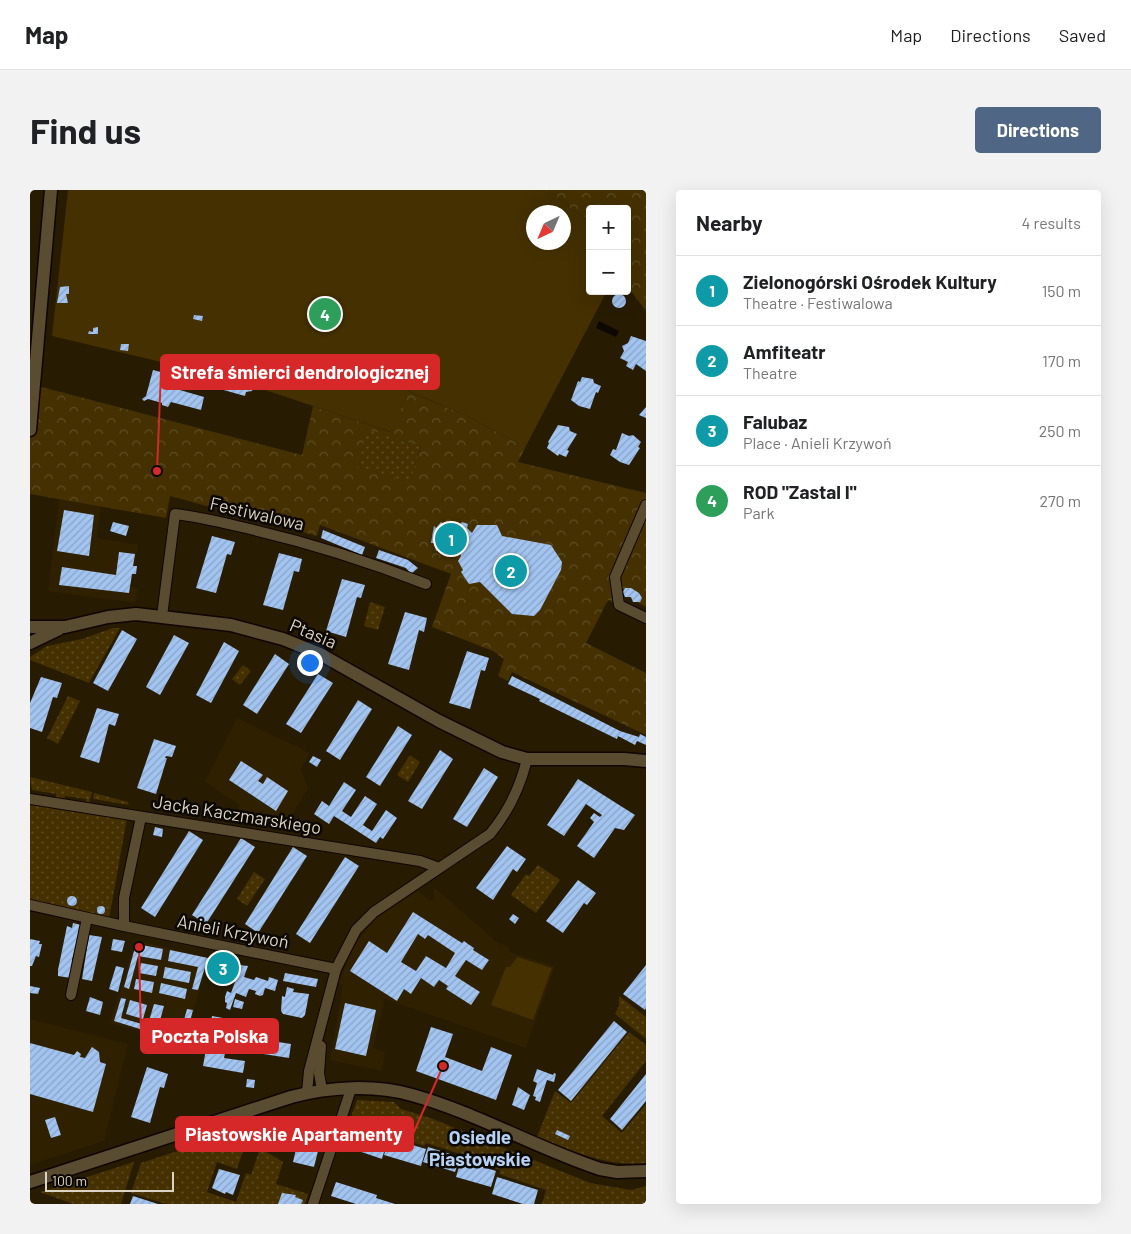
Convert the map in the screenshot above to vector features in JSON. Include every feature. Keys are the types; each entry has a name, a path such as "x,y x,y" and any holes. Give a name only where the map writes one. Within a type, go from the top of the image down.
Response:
{"street":[{"path":"30,430 51,190"},
{"path":"646,505 615,577 619,604 646,618"},
{"name":"Festiwalowa","path":"162,616 175,514 241,526 309,542 375,564 426,584"},
{"name":"Ptasia","path":"30,627 65,627 122,615 162,616 231,625 282,639 347,667 474,739 502,752 527,759 624,759 646,761"},
{"name":"Ptasia","path":"30,643 65,627"},
{"path":"307,1093 309,1071 324,1023 336,969 352,937 366,919 483,840 495,827 520,787 527,759"},
{"name":"Jacka Kaczmarskiego","path":"30,798 420,861 439,868"},
{"path":"124,926 124,898 141,817"},
{"name":"Anieli Krzywoń","path":"30,905 336,969"},
{"path":"71,995 87,918"},
{"path":"322,1090 319,1073 324,1023"},
{"path":"313,1204 351,1089"},
{"path":"30,1182 307,1093 322,1090 351,1089 410,1094 591,1166 617,1172 646,1171"}],"shaded area":[{"path":"599,321 619,331 616,337 596,328"},
{"path":"59,499 101,506 97,538 138,545 131,586 138,588 135,603 48,591"},
{"path":"237,718 310,753 301,769 308,789 285,826 238,816 239,805 205,782"},
{"path":"434,887 497,942 509,947 509,952 555,966 526,1048 385,999 373,1048 385,1052 382,1071 330,1060 343,985 339,983 358,940 375,919 415,893 419,891 430,901 434,898"},
{"path":"136,940 208,958 185,1042 110,1023"},
{"path":"30,1019 128,1044 104,1141 30,1165"}],"green space":[{"path":"68,190 548,190 566,205 526,205 526,250 571,250 571,209 586,218 586,295 605,295 528,442 516,442 463,414 408,391 391,432 268,391 157,361 52,336"},
{"path":"548,190 646,190 646,311 631,291 631,205 586,205 586,218 571,209 571,205 566,205"},
{"path":"30,384 302,455 313,406 390,432 407,391 463,414 516,442 528,442 518,462 646,493 646,607 622,594 614,603 608,600 586,643 646,673 646,735 512,672 508,681 498,676 504,659 493,651 432,627 451,574 320,525 317,536 170,496 166,518 30,494","holes":["367,429 421,446 410,482 356,466"]},
{"path":"314,410 421,446 410,483 356,466"},
{"path":"157,465 166,470 165,476 149,475 149,469"},
{"path":"370,602 385,607 378,630 364,626"},
{"path":"113,628 120,628 89,683 30,660 30,657 47,646 82,639"},
{"path":"243,665 251,671 240,685 232,679"},
{"path":"68,696 80,701 58,744 47,738"},
{"path":"410,755 420,762 408,782 397,775"},
{"path":"30,777 92,792 89,804 86,805 86,799 65,796 64,801 56,800 56,794 32,790"},
{"path":"94,793 128,802 129,805 93,799"},
{"path":"30,803 127,818 109,919 30,902"},
{"path":"538,865 560,880 536,913 511,895 526,874 529,876"},
{"path":"254,872 265,879 247,906 237,899"},
{"path":"517,957 552,968 533,1020 491,1005 506,967 510,967"},
{"path":"619,996 646,1017 646,1039 615,1014 619,1006"},
{"path":"629,1032 646,1045 646,1061 602,1116 622,1133 646,1104 646,1163 618,1163 590,1157 537,1137 555,1091 571,1103"},
{"path":"357,1100 394,1102 401,1109 433,1119 590,1183 631,1190 646,1186 646,1204 542,1204 546,1190 499,1174 500,1170 464,1158 464,1155 426,1143 424,1146 389,1135 387,1139 348,1126"},
{"path":"251,1127 237,1169 217,1162 207,1192 236,1202 246,1173 251,1175 260,1148 283,1162 276,1184 308,1194 305,1204 166,1204 131,1193 141,1163"},
{"path":"134,1162 121,1204 73,1204 40,1192"}],"building":[{"path":"69,286 69,294 66,294 68,303 57,303 60,287"},
{"path":"622,295 625,298 624,306 619,308 614,306 612,301 614,296"},
{"path":"194,315 203,316 202,321 193,319"},
{"path":"98,327 98,334 88,334 89,331 93,332 93,328"},
{"path":"631,336 646,341 646,371 636,364 633,370 626,366 628,362 620,358 624,351 622,346 628,343"},
{"path":"121,344 129,344 128,351 120,350"},
{"path":"153,370 176,376 173,388 204,397 201,410 171,402 168,407 148,399 144,401 142,399 146,396"},
{"path":"582,377 593,379 594,383 601,386 598,393 596,392 590,409 579,406 571,400 578,381 580,382"},
{"path":"215,378 253,388 252,391 246,392 245,396 220,389 221,386 214,382"},
{"path":"646,407 646,418 639,415"},
{"path":"558,425 569,427 570,431 577,434 567,450 569,451 566,457 559,454 558,456 547,448 548,442"},
{"path":"622,433 629,436 633,435 641,442 638,447 640,448 629,465 620,462 610,455 613,449 616,450"},
{"path":"249,509 257,511 255,519 247,517"},
{"path":"64,510 94,515 89,556 57,551"},
{"path":"113,522 129,526 126,536 110,531"},
{"path":"441,522 452,531 462,522 468,524 467,528 472,533 477,525 497,525 502,536 551,545 562,562 561,570 540,610 534,616 512,614 480,582 469,584 461,572 463,570 458,561 461,556 459,550 454,549 451,555 445,547 436,551 434,543 431,543 434,526 436,528"},
{"path":"323,530 365,547 362,555 321,538"},
{"path":"212,536 235,542 231,555 227,554 216,593 196,588"},
{"path":"379,550 408,560 418,568 411,574 406,568 376,558"},
{"path":"119,552 135,554 133,566 137,566 136,574 132,574 129,593 59,585 62,567 116,575"},
{"path":"279,553 302,559 299,572 294,571 283,610 263,605"},
{"path":"342,579 365,585 361,598 357,597 346,637 326,631"},
{"path":"625,588 631,588 639,593 642,598 640,602 633,602 631,597 625,597 623,592"},
{"path":"405,612 427,618 424,632 419,630 409,670 388,664"},
{"path":"122,630 137,639 108,691 93,683"},
{"path":"174,635 189,643 160,695 146,687"},
{"path":"224,642 239,651 211,703 196,695"},
{"path":"467,651 489,658 485,671 481,670 470,709 449,703"},
{"path":"275,654 289,664 257,714 243,705"},
{"path":"318,674 333,683 301,733 286,724"},
{"path":"512,676 620,731 639,737 640,734 646,737 646,745 637,741 635,745 618,736 617,739 539,701 540,699 508,684"},
{"path":"41,677 62,683 57,698 53,697 42,732 30,728 30,703"},
{"path":"358,700 372,709 340,760 326,751"},
{"path":"97,708 119,714 115,726 109,724 99,763 80,757"},
{"path":"398,726 412,735 380,786 366,777"},
{"path":"154,739 176,746 172,757 166,756 165,758 167,758 156,794 137,788"},
{"path":"440,750 453,759 422,809 408,801"},
{"path":"313,756 321,760 317,767 309,762"},
{"path":"241,761 263,775 258,781 263,784 267,777 288,791 276,811 229,780"},
{"path":"484,768 498,777 467,827 453,819"},
{"path":"578,779 635,815 624,830 615,828 594,858 577,846 594,822 590,818 594,813 600,817 602,815 586,804 564,836 547,825"},
{"path":"344,782 356,790 342,811 351,817 365,796 377,804 363,825 372,831 386,810 397,818 383,839 380,837 376,843 334,816 329,824 314,814 322,801 329,806"},
{"path":"155,827 163,829 162,837 153,835"},
{"path":"189,831 203,840 155,917 141,908"},
{"path":"241,838 255,847 206,924 192,915"},
{"path":"507,846 526,859 517,872 513,869 493,900 476,888"},
{"path":"293,847 307,856 258,933 245,924"},
{"path":"345,857 359,866 310,943 296,934"},
{"path":"578,880 596,893 587,905 584,903 563,933 546,921"},
{"path":"70,896 74,896 77,901 76,905 70,906 67,903 67,899"},
{"path":"101,906 105,910 101,914 97,910"},
{"path":"413,912 462,943 464,941 474,948 473,950 489,960 482,970 466,960 455,976 480,992 471,1005 446,989 448,986 439,980 434,987 421,978 411,994 404,989 397,1001 350,971 369,941 387,953","holes":["418,934 425,939 428,935 455,953 446,968 426,956 416,971 401,962"]},
{"path":"513,914 519,918 515,924 509,919"},
{"path":"73,923 81,925 72,960 71,978 58,976 67,926 72,928"},
{"path":"245,934 253,935 252,941 244,939"},
{"path":"89,935 102,937 92,981 82,979"},
{"path":"30,939 40,941 39,944 42,944 39,957 36,956 32,966 30,966"},
{"path":"113,939 125,941 122,952 111,950"},
{"path":"136,944 163,949 161,960 138,956 129,989 124,987"},
{"path":"170,950 208,958 198,990 192,989 198,967 168,961"},
{"path":"225,962 240,967 240,965 248,966 244,977 254,980 256,977 268,981 269,977 278,980 275,991 265,988 263,995 260,996 255,994 256,991 249,989 246,997 236,993 230,1010 226,1008 225,997 227,991 231,993 235,982 229,980 228,983 219,980"},
{"path":"141,963 158,966 156,976 139,973"},
{"path":"646,965 646,1008 645,1010 623,994"},
{"path":"116,966 124,968 118,992 109,989"},
{"path":"165,967 191,972 189,983 163,978"},
{"path":"285,973 318,979 316,987 283,981"},
{"path":"136,979 154,982 152,993 134,989"},
{"path":"161,983 187,989 185,999 159,993"},
{"path":"30,986 40,988 38,994 30,993"},
{"path":"287,987 294,989 293,992 309,994 305,1015 302,1018 283,1014 281,1011 282,996 285,997"},
{"path":"90,997 103,1002 100,1015 86,1011"},
{"path":"121,998 126,999 121,1018 142,1024 140,1029 114,1021"},
{"path":"235,999 244,1002 242,1009 233,1007"},
{"path":"130,1000 147,1005 143,1019 126,1014"},
{"path":"345,1003 376,1010 366,1056 335,1049"},
{"path":"154,1004 164,1006 159,1024 149,1021"},
{"path":"187,1009 193,1010 188,1029 182,1027"},
{"path":"212,1016 245,1022 242,1036 291,1044 289,1058 226,1048 224,1058 245,1061 243,1073 203,1066"},
{"path":"614,1021 627,1032 571,1101 558,1090"},
{"path":"431,1027 453,1034 445,1057 482,1071 491,1047 512,1055 496,1100 416,1071"},
{"path":"30,1043 74,1055 77,1051 81,1054 80,1057 85,1058 92,1047 99,1052 100,1062 106,1064 93,1112 30,1094"},
{"path":"147,1067 168,1074 164,1088 160,1087 150,1123 131,1117"},
{"path":"537,1069 553,1075 554,1073 556,1074 554,1082 547,1080 540,1102 535,1100 536,1097 533,1096 537,1083 533,1081"},
{"path":"646,1074 646,1101 622,1130 610,1119"},
{"path":"247,1079 255,1080 254,1088 246,1087"},
{"path":"518,1087 530,1095 524,1110 512,1105"},
{"path":"55,1117 61,1135 51,1138 45,1120"},
{"path":"347,1128 387,1141 382,1159 341,1145"},
{"path":"557,1130 570,1136 568,1140 555,1134"},
{"path":"389,1138 426,1149 421,1166 384,1155"},
{"path":"298,1141 312,1143 312,1145 319,1147 314,1167 293,1162"},
{"path":"428,1147 460,1157 455,1172 423,1162"},
{"path":"461,1160 496,1171 491,1187 456,1177"},
{"path":"219,1169 240,1175 233,1195 226,1192 225,1194 212,1188"},
{"path":"497,1177 538,1190 534,1204 523,1204 492,1194"},
{"path":"336,1182 377,1195 376,1198 395,1204 356,1204 331,1196"},
{"path":"282,1193 296,1195 295,1197 303,1200 301,1204 278,1204"},
{"path":"133,1196 158,1204 130,1204"}],"place":[{"name":"ROD \"Zastal I\"","path":"325,314"},
{"name":"Strefa śmierci dendrologicznej","path":"157,471"},
{"name":"Zielonogórski Ośrodek Kultury","path":"451,539"},
{"name":"Amfiteatr","path":"511,571"},
{"name":"Poczta Polska","path":"139,947"},
{"name":"Falubaz","path":"223,968"},
{"name":"Piastowskie Apartamenty","path":"443,1066"}],"district":[{"name":"Osiedle Piastowskie","path":"480,1148"}]}
